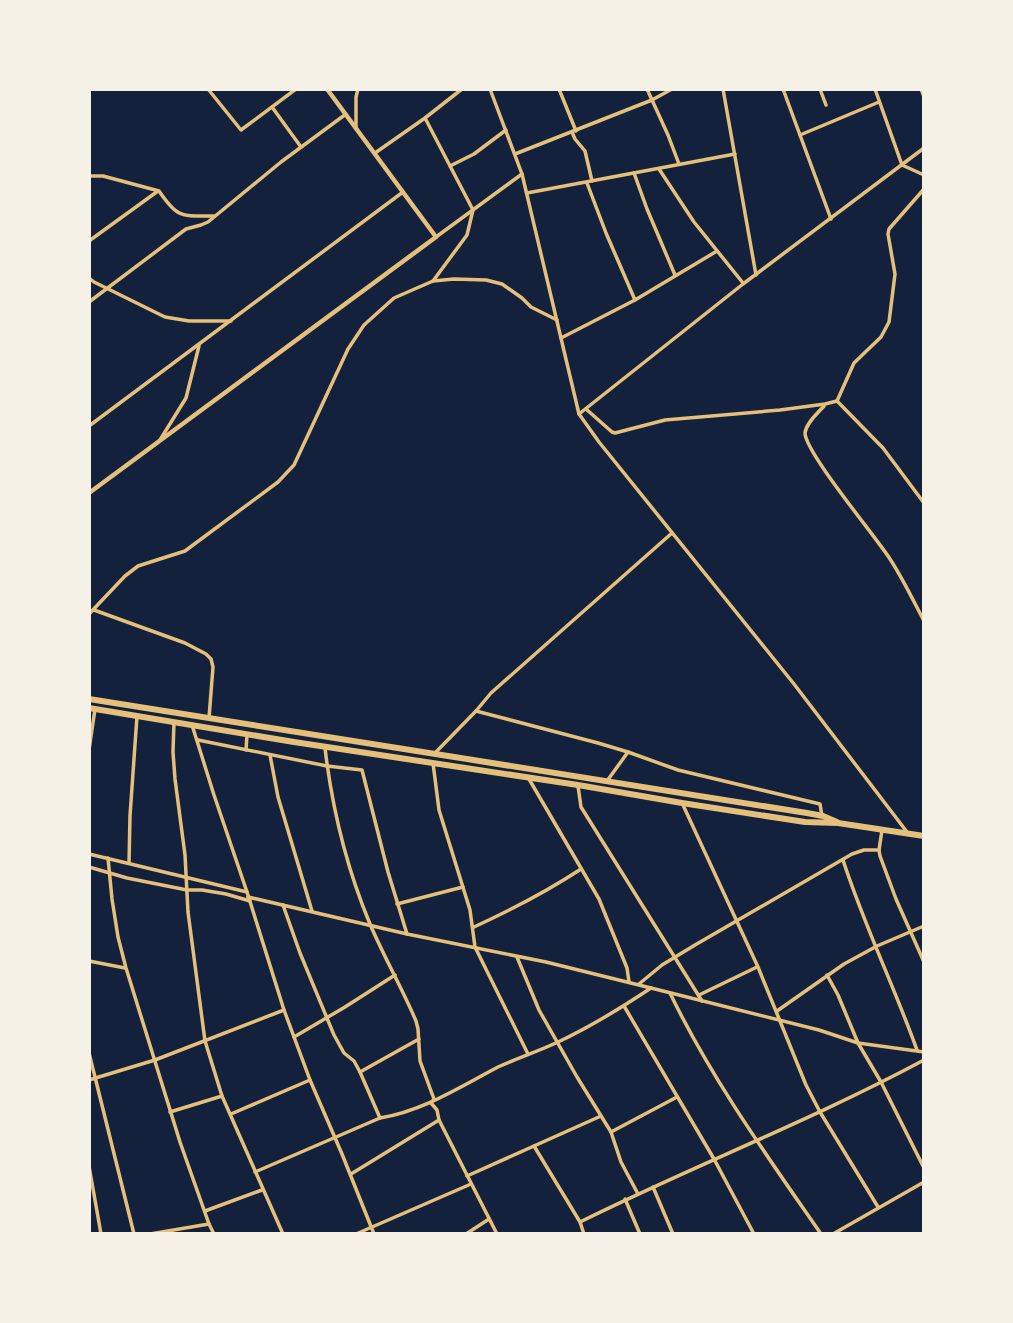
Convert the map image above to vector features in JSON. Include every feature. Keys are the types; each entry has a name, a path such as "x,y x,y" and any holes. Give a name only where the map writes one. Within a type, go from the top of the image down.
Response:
{"highway":[{"path":"89,699 434,753 924,836"},
{"path":"92,709 682,803 822,820"}],"street":[{"path":"209,89 241,130 296,89"},
{"path":"327,89 436,237"},
{"path":"355,127 355,97 358,89"},
{"path":"448,89 456,94"},
{"path":"375,153 462,89"},
{"path":"490,89 522,174 579,414 794,684 908,833"},
{"path":"559,89 576,140 584,150 590,182 606,233 635,300"},
{"path":"647,89 680,165"},
{"path":"515,154 652,100 672,89"},
{"path":"723,89 756,275"},
{"path":"783,89 831,219"},
{"path":"820,89 826,105"},
{"path":"874,89 902,165 924,175"},
{"path":"921,89 924,97"},
{"path":"800,136 879,102"},
{"path":"272,107 301,147"},
{"path":"89,302 186,229 201,225 214,216 346,114"},
{"path":"425,118 473,210 467,235 433,281"},
{"path":"450,166 474,154 506,130"},
{"path":"579,414 743,284 924,148"},
{"path":"527,193 734,154"},
{"path":"659,169 694,222 743,284"},
{"path":"634,173 646,209 675,275"},
{"path":"89,493 522,174"},
{"path":"90,176 103,176 159,191 169,206 183,216 214,216"},
{"path":"837,401 857,359 881,337 887,327 895,275 888,234 897,219 924,189"},
{"path":"89,241 159,191"},
{"path":"89,426 403,192"},
{"path":"561,338 635,300 717,251"},
{"path":"89,278 165,317 189,321 232,321"},
{"path":"89,614 138,566 185,551 278,482 293,465 348,349 364,325 394,298 433,281 486,280 502,284 531,307 557,320"},
{"path":"158,442 186,398 199,345"},
{"path":"586,408 615,433 665,419 780,410 837,401"},
{"path":"837,401 883,448 924,503"},
{"path":"825,404 807,428 807,441 824,470 892,561 924,621"},
{"path":"434,753 476,712 491,693 672,533"},
{"path":"94,610 172,637 206,654 213,667 209,718"},
{"path":"89,750 92,709"},
{"path":"476,712 628,752 678,770 820,804 822,820"},
{"path":"129,863 137,716"},
{"path":"174,722 175,779 205,1041 222,1096 283,1234"},
{"path":"192,725 284,1010 374,1234"},
{"path":"246,750 247,734"},
{"path":"198,740 327,766 362,770 407,934"},
{"path":"325,747 348,858 363,905 416,1021 420,1061 434,1099 431,1102"},
{"path":"606,782 628,752"},
{"path":"270,755 278,797 312,912"},
{"path":"433,763 439,810 474,928 475,947 528,1054"},
{"path":"529,779 599,898 627,968 629,982"},
{"path":"578,785 581,807 702,1001"},
{"path":"682,803 758,967 806,1085 878,1207"},
{"path":"883,830 879,850 924,962"},
{"path":"638,985 674,958 736,920 859,851 879,850"},
{"path":"89,854 187,878 248,897 629,982 780,1020 858,1043 924,1052"},
{"path":"108,858 118,937 126,968 170,1112 214,1234"},
{"path":"843,860 917,1051"},
{"path":"89,867 187,890 248,897"},
{"path":"474,928 552,889 581,869"},
{"path":"397,904 463,887"},
{"path":"283,905 326,1018 344,1053 354,1061 360,1072 380,1118"},
{"path":"776,1012 827,975 877,946 924,926"},
{"path":"517,957 539,1010 611,1132 621,1162 638,1194"},
{"path":"89,961 126,968"},
{"path":"699,995 758,967"},
{"path":"294,1037 395,975"},
{"path":"827,975 858,1043 881,1082 924,1168"},
{"path":"255,1172 380,1118 394,1116 431,1102 528,1054 557,1043 651,988"},
{"path":"670,993 684,1022 755,1141 821,1234"},
{"path":"624,1006 714,1159 754,1234"},
{"path":"89,1080 155,1060 284,1010"},
{"path":"360,1072 419,1039"},
{"path":"89,1053 134,1234"},
{"path":"580,1222 625,1199 820,1112 922,1061 924,1068"},
{"path":"231,1114 310,1080"},
{"path":"170,1112 222,1096"},
{"path":"611,1132 678,1097"},
{"path":"431,1102 497,1234"},
{"path":"467,1176 601,1116"},
{"path":"351,1174 439,1120"},
{"path":"534,1146 580,1222 584,1234"},
{"path":"89,1166 101,1234"},
{"path":"833,1234 924,1182"},
{"path":"356,1234 471,1184"},
{"path":"653,1187 673,1234"},
{"path":"205,1212 262,1190"},
{"path":"625,1199 640,1234"},
{"path":"466,1234 489,1219"},
{"path":"150,1234 209,1224"}]}
